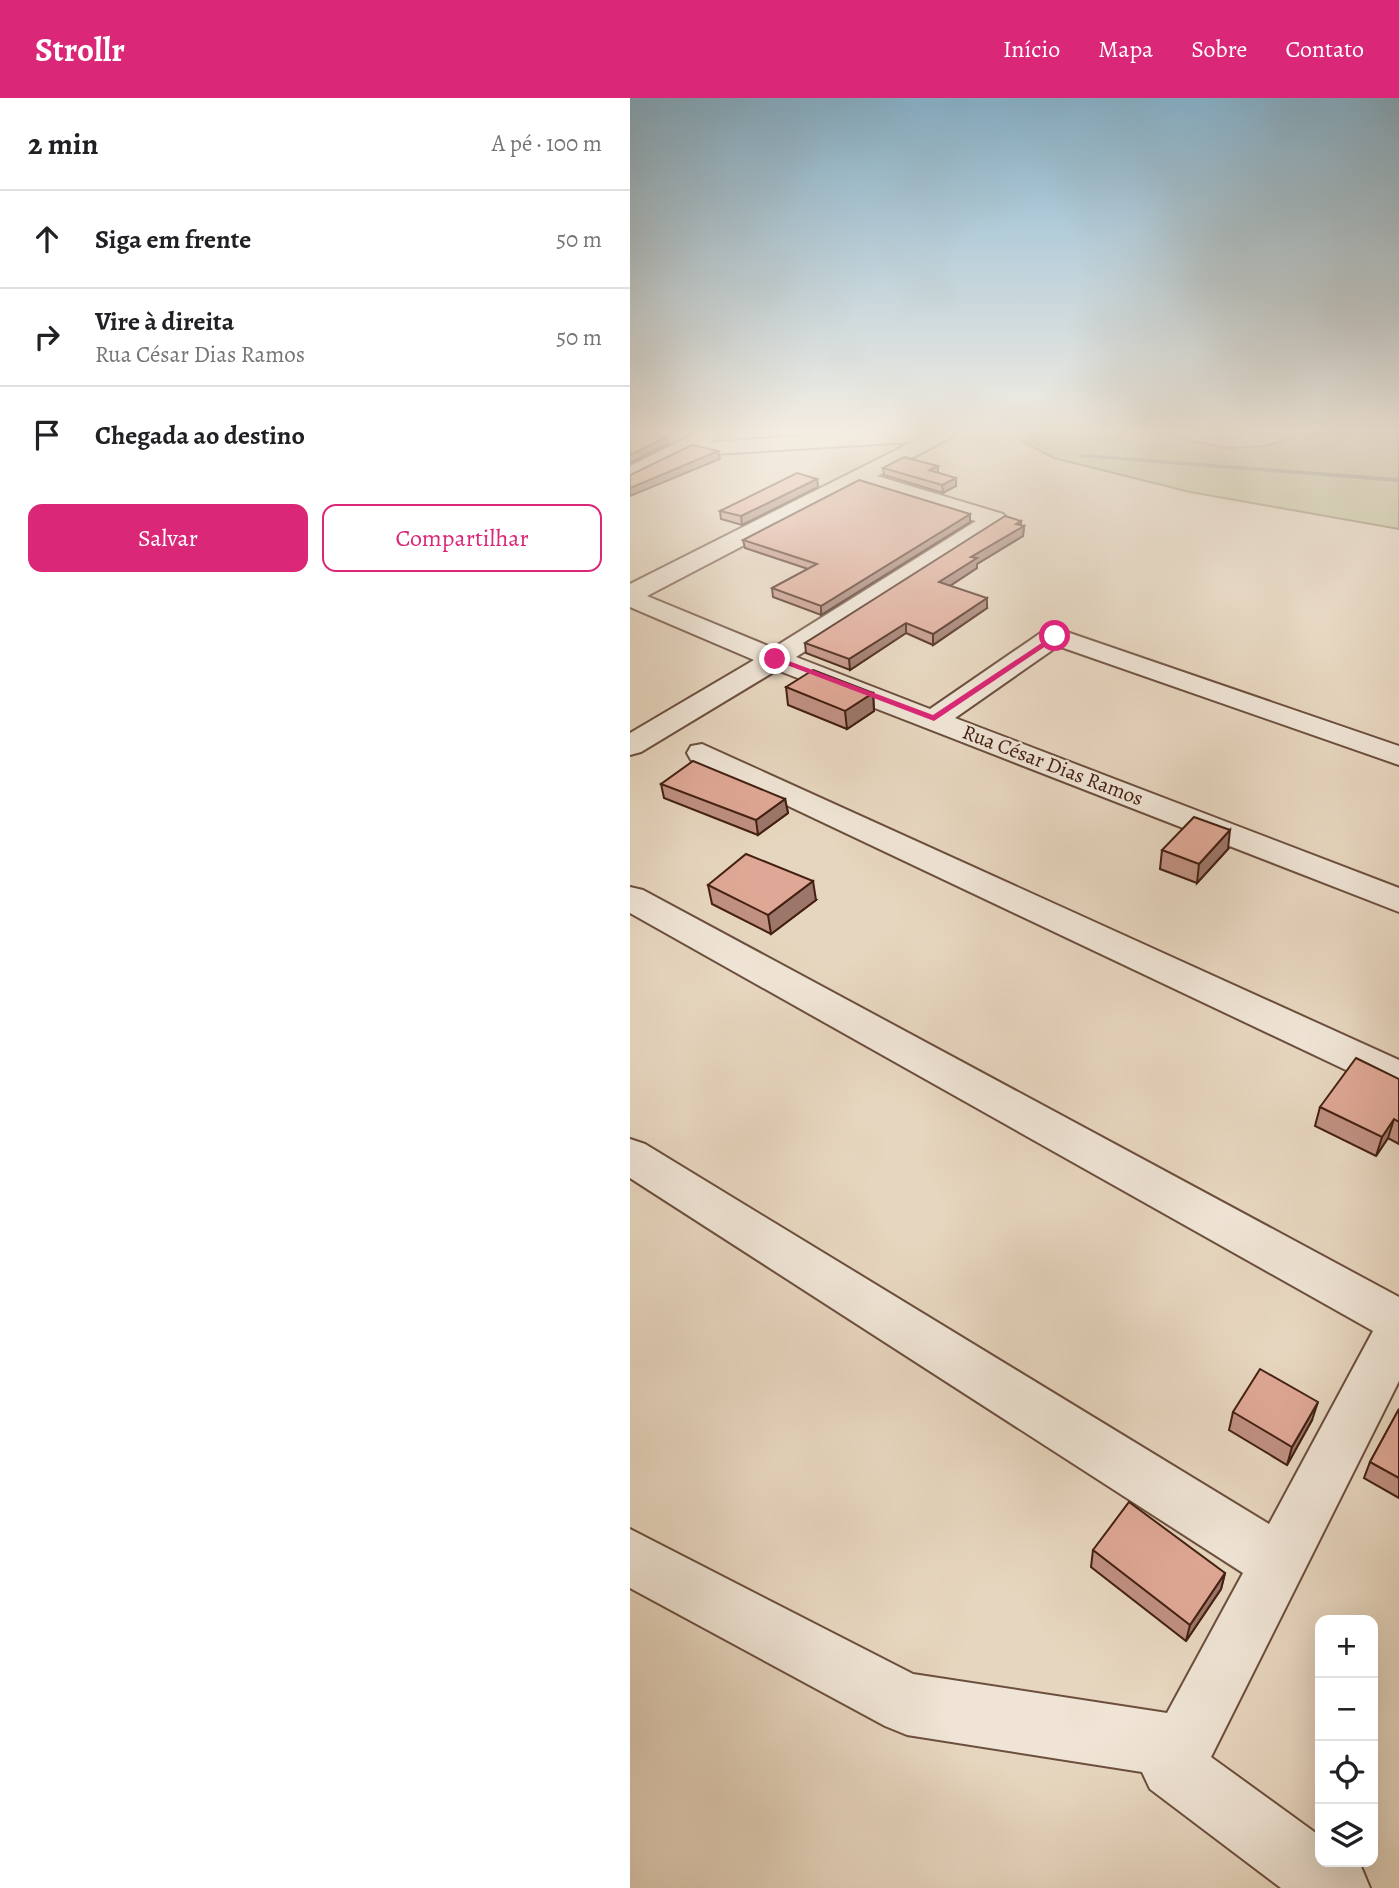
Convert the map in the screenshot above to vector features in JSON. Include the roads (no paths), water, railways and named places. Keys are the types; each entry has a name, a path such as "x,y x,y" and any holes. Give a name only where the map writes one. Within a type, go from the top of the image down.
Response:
{"street":[{"path":"630,596 780,517"},
{"path":"630,746 775,659 995,519 987,517"},
{"name":"Rua César Dias Ramos","path":"630,596 775,659 1399,901"},
{"path":"934,719 1055,636 1399,756"},
{"path":"702,753 1399,1077"},
{"path":"630,898 1399,1321"},
{"path":"630,1156 1268,1556"},
{"path":"1336,1888 1172,1767 1399,1331"},
{"path":"630,1558 907,1704 1182,1747"}]}
